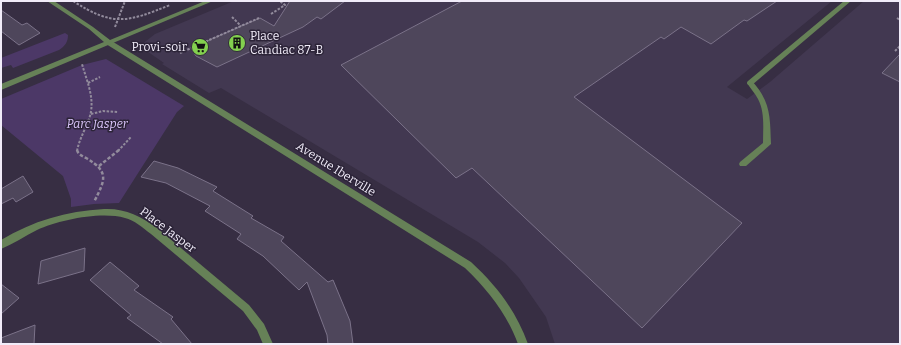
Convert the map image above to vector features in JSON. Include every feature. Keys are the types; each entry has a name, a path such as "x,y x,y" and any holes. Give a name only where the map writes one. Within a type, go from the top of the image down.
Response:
{"street":[{"name":"Avenue Iberville","path":"50,1 91,28 108,42 468,265 482,278 503,303 519,331 523,344"},
{"path":"1,87 210,1"},
{"path":"743,164 767,144 766,113 764,104 762,97 750,83 848,1"},
{"name":"Place Jasper","path":"1,245 26,231 57,219 90,213 115,212 125,214 154,231 246,308 261,327 268,344"}],"path":[{"path":"73,1 99,17 118,20 140,16 173,4"},
{"path":"114,27 125,1"},
{"path":"283,1 287,2"},
{"path":"271,14 285,5 281,2 283,1"},
{"path":"232,17 241,26"},
{"path":"180,53 259,18"},
{"path":"895,51 900,46"},
{"path":"82,63 88,83 92,105 91,114 77,147 77,152 103,170 104,177 94,204"},
{"path":"88,83 100,77"},
{"path":"86,94 90,92"},
{"path":"91,114 103,111 118,112"},
{"path":"99,166 118,151 131,137"},
{"path":"77,147 82,146"},
{"path":"99,172 103,170"}],"shaded area":[{"path":"234,1 832,1 727,87 747,99 770,82 864,1 900,1 900,344 555,344 546,317 519,278 505,263 478,242 221,88 209,93 162,64 164,63 141,47 141,45 155,34"}],"green space":[{"path":"65,33 68,35 67,42 59,50 13,68 11,65 1,68 1,58"},
{"name":"Parc Jasper","path":"106,59 184,106 177,112 119,203 71,207 71,199 63,176 1,125 1,99 82,65"}],"building":[{"name":"Place Candiac 87-B","path":"290,1 345,1 321,19 317,17 303,27 217,67 196,56 191,48 260,18 274,26"},
{"path":"462,1 777,1 747,21 744,20 711,44 681,27 664,39 661,37 574,97 742,223 642,328 472,168 456,178 341,65"},
{"path":"1,10 22,25 27,23 40,33 19,45 1,31"},
{"path":"900,54 900,82 882,73"},
{"path":"154,161 178,168 217,187 213,191 253,216 251,218 284,237 281,241 328,282 333,280 350,321 353,344 328,344 327,335 307,282 299,290 263,256 237,239 241,234 205,211 210,206 166,183 141,177"},
{"path":"23,176 33,192 16,202 13,198 1,204 1,189"},
{"path":"85,248 84,271 38,284 41,261"},
{"path":"110,262 139,286 134,290 173,317 171,319 192,344 163,344 127,318 131,315 90,280"},
{"path":"1,284 19,298 1,314"},
{"path":"35,325 34,344 1,344 1,338"}],"place":[{"name":"Place Candiac 87-B","path":"237,43"},
{"name":"Provi-soir","path":"200,47"}]}
